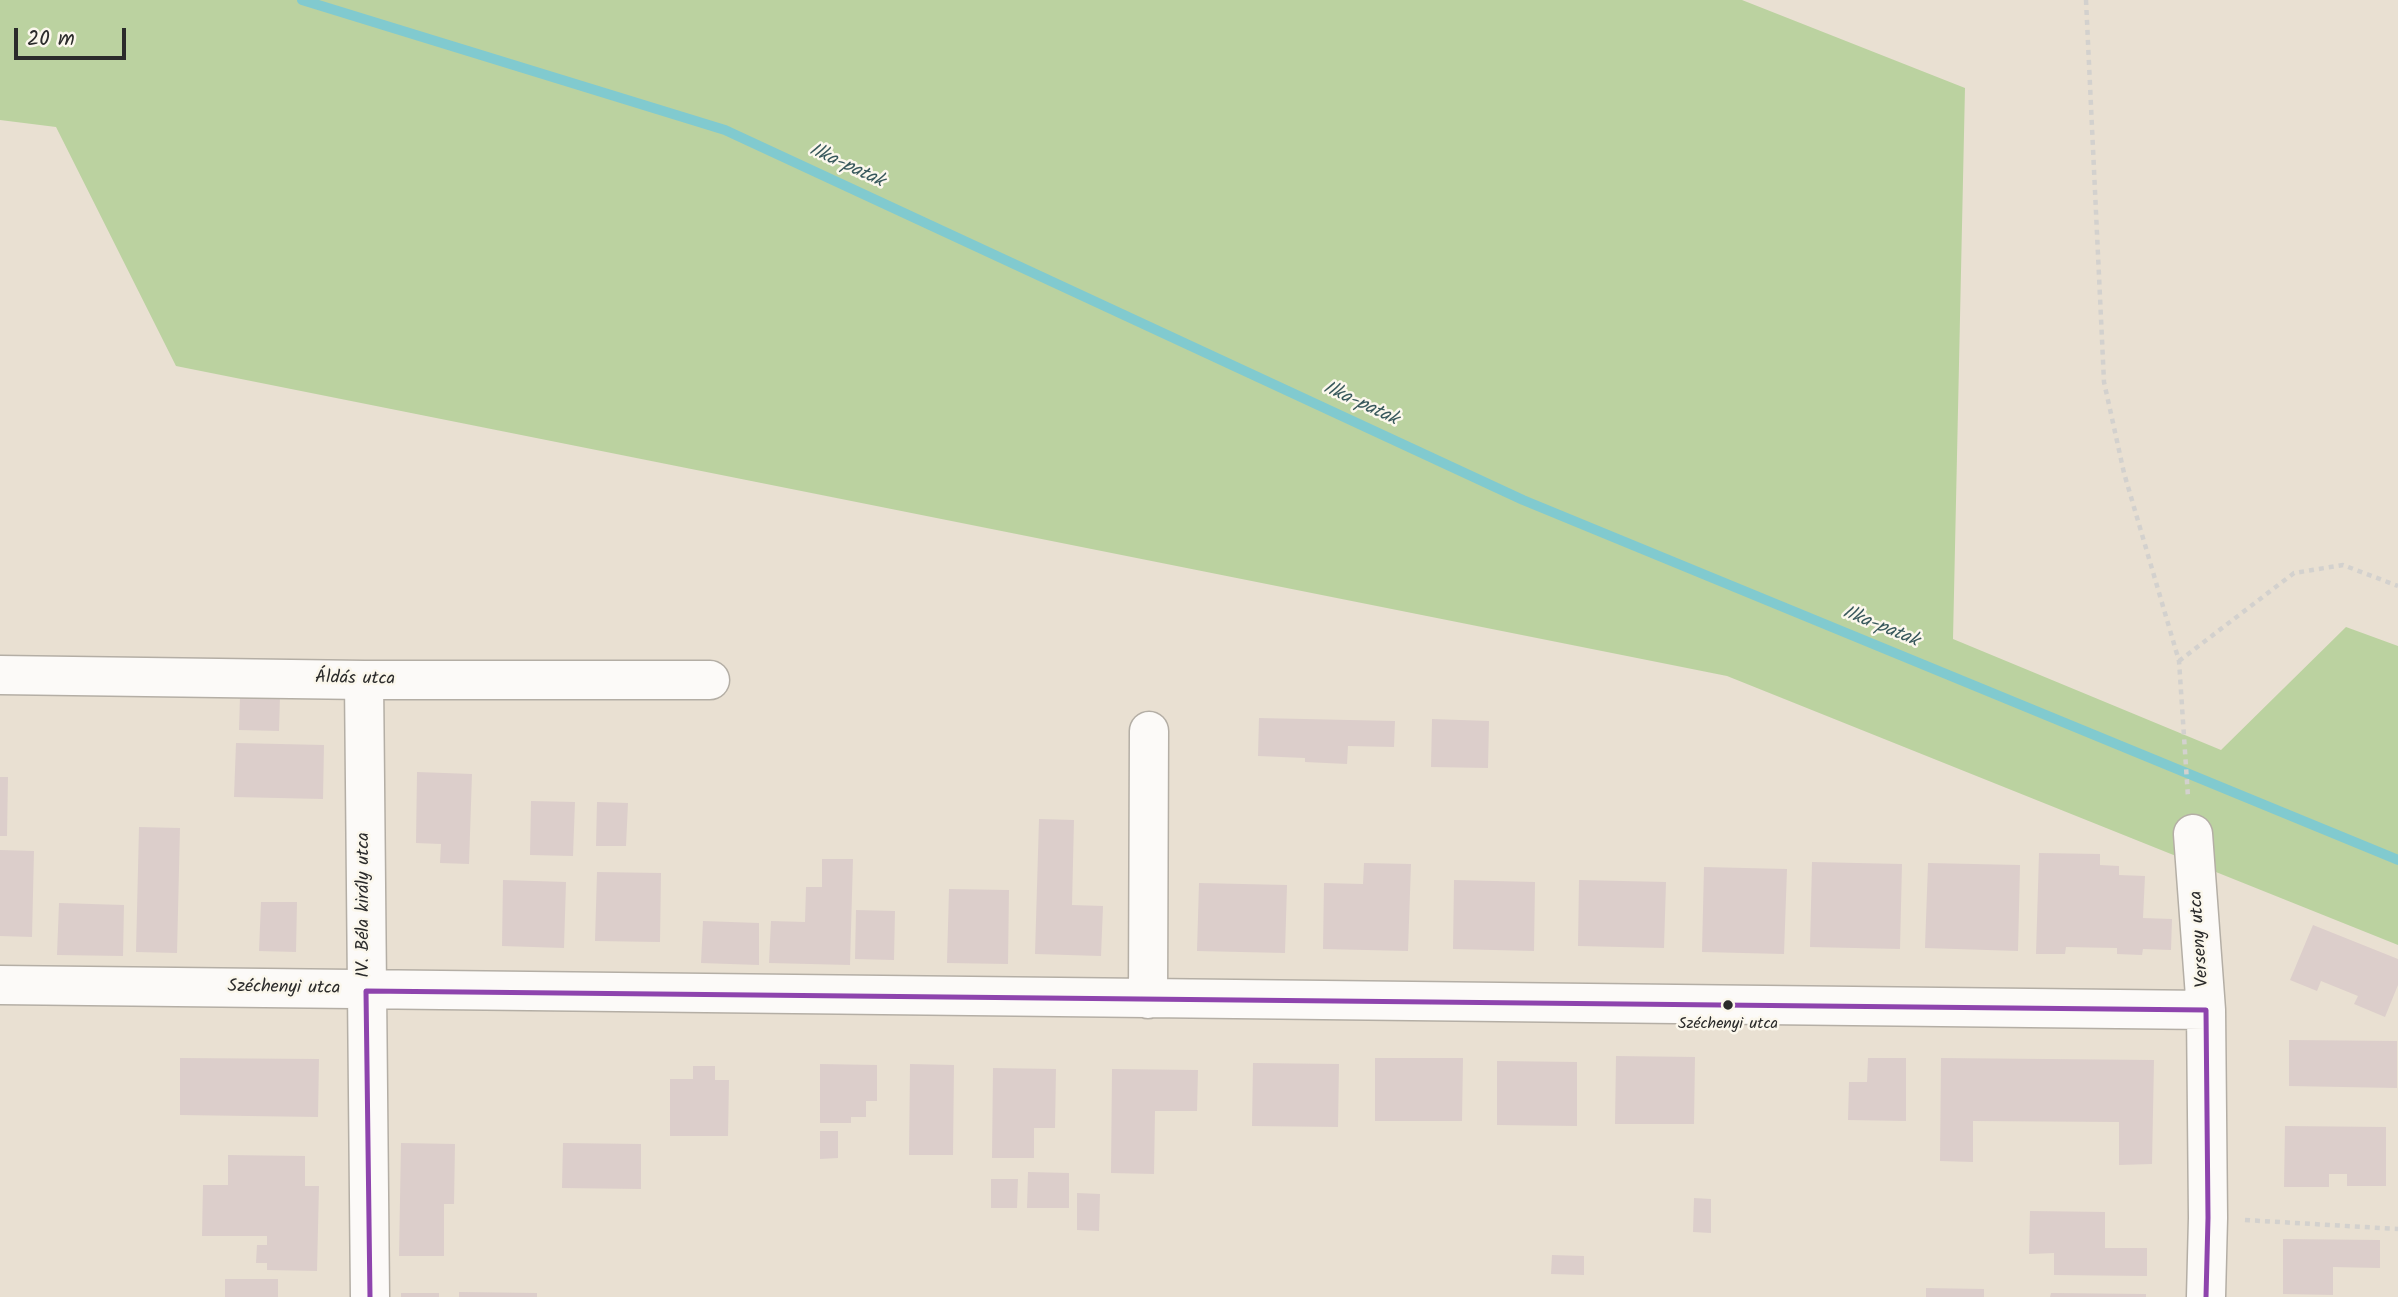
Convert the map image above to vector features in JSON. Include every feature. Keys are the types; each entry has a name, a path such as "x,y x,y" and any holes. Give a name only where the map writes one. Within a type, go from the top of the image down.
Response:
{"street":[{"name":"Áldás utca","path":"0,675 364,681 710,680"},
{"name":"IV. Béla király utca","path":"364,681 370,1297"},
{"path":"1148,999 1149,731"},
{"name":"Verseny utca","path":"2193,834 2206,1010 2206,1297"},
{"name":"Széchenyi utca","path":"0,985 2206,1010"}],"path":[{"path":"2086,0 2104,382 2124,473 2179,661 2185,772 2193,834"},
{"path":"2179,661 2294,573 2343,565 2398,586"},
{"path":"2208,1218 2398,1229"}],"green space":[{"path":"0,0 1742,0 1965,88 1953,639 2221,750 2346,627 2398,646 2398,945 1727,676 176,366 56,127 0,120"}],"building":[{"path":"240,696 280,696 279,731 239,730"},
{"path":"1259,718 1395,721 1394,747 1348,746 1347,764 1305,762 1305,758 1258,756"},
{"path":"1432,719 1489,721 1488,768 1431,767"},
{"path":"236,743 324,745 323,799 234,797"},
{"path":"417,772 472,774 469,864 440,863 441,844 416,843"},
{"path":"0,777 8,777 7,836 0,836"},
{"path":"531,801 575,802 573,856 530,855"},
{"path":"597,802 628,803 626,846 596,846"},
{"path":"1039,819 1074,820 1072,905 1103,906 1101,956 1035,954"},
{"path":"139,827 180,828 177,953 136,952"},
{"path":"0,850 34,851 32,937 0,936"},
{"path":"2039,853 2100,854 2100,865 2119,866 2119,875 2145,876 2143,918 2172,919 2171,950 2143,949 2142,955 2117,954 2117,948 2066,947 2065,954 2036,954"},
{"path":"822,859 853,859 850,965 769,963 771,921 805,922 806,887 822,887"},
{"path":"1812,862 1902,864 1900,949 1810,947"},
{"path":"1364,863 1411,864 1408,951 1323,949 1324,883 1363,884"},
{"path":"1928,863 2020,865 2018,951 1925,948"},
{"path":"1704,867 1787,869 1784,954 1702,952"},
{"path":"597,872 661,873 660,942 595,941"},
{"path":"503,880 566,882 564,948 502,946"},
{"path":"1454,880 1535,882 1534,951 1453,949"},
{"path":"1579,880 1666,882 1664,948 1578,946"},
{"path":"1199,883 1287,885 1285,953 1197,951"},
{"path":"949,889 1009,890 1008,964 947,963"},
{"path":"261,902 297,902 296,952 259,951"},
{"path":"59,903 124,905 123,956 57,955"},
{"path":"856,910 895,911 894,960 855,959"},
{"path":"703,921 759,923 759,965 701,963"},
{"path":"2313,925 2398,959 2398,985 2385,1017 2354,1004 2358,996 2321,981 2317,991 2290,980"},
{"path":"2289,1040 2397,1041 2397,1088 2289,1086"},
{"path":"1616,1056 1695,1057 1694,1124 1615,1124"},
{"path":"180,1058 319,1059 318,1117 180,1115"},
{"path":"1375,1058 1463,1058 1462,1121 1375,1121"},
{"path":"1868,1058 1906,1058 1906,1121 1848,1120 1849,1082 1867,1082"},
{"path":"1941,1058 2154,1060 2152,1164 2119,1165 2119,1122 1973,1121 1973,1162 1940,1161"},
{"path":"1497,1061 1577,1062 1577,1126 1497,1125"},
{"path":"1253,1063 1339,1064 1338,1127 1252,1126"},
{"path":"820,1064 877,1065 877,1101 866,1101 866,1117 851,1117 851,1123 820,1123"},
{"path":"910,1064 954,1065 953,1155 909,1155"},
{"path":"693,1066 715,1066 715,1080 729,1080 728,1136 670,1136 670,1079 693,1079"},
{"path":"993,1068 1056,1069 1055,1128 1034,1128 1034,1158 992,1158"},
{"path":"1112,1069 1198,1070 1197,1111 1155,1111 1154,1174 1111,1173"},
{"path":"2285,1126 2386,1127 2386,1186 2347,1186 2347,1174 2329,1174 2329,1187 2284,1187"},
{"path":"820,1131 838,1131 838,1158 820,1159"},
{"path":"401,1143 455,1144 454,1204 444,1204 444,1256 399,1256"},
{"path":"563,1143 641,1144 641,1189 562,1188"},
{"path":"228,1155 305,1156 305,1186 319,1186 317,1271 267,1270 267,1263 256,1263 257,1245 267,1245 267,1236 202,1236 203,1185 228,1185"},
{"path":"1028,1172 1069,1173 1069,1208 1027,1208"},
{"path":"991,1179 1018,1179 1017,1208 991,1208"},
{"path":"1077,1193 1100,1194 1099,1231 1077,1230"},
{"path":"1694,1198 1711,1199 1711,1233 1693,1232"},
{"path":"2030,1211 2105,1212 2105,1248 2147,1248 2147,1276 2054,1275 2054,1253 2029,1254"},
{"path":"2283,1239 2380,1240 2380,1268 2333,1267 2333,1295 2283,1294"},
{"path":"1552,1255 1584,1256 1584,1275 1551,1274"},
{"path":"225,1279 278,1279 278,1297 225,1297"},
{"path":"1926,1288 1984,1289 1984,1297 1926,1297"},
{"path":"459,1292 537,1293 537,1297 459,1297"},
{"path":"401,1293 439,1293 439,1297 401,1297"},
{"path":"2051,1293 2146,1294 2146,1297 2050,1297"}],"waterway":[{"name":"Ilka-patak","path":"302,0 725,130 1523,500 2398,860"}],"transit line":[{"path":"370,1297 366,991 2206,1010 2206,1297"}],"place":[{"name":"Széchenyi utca","path":"1728,1005"}]}
